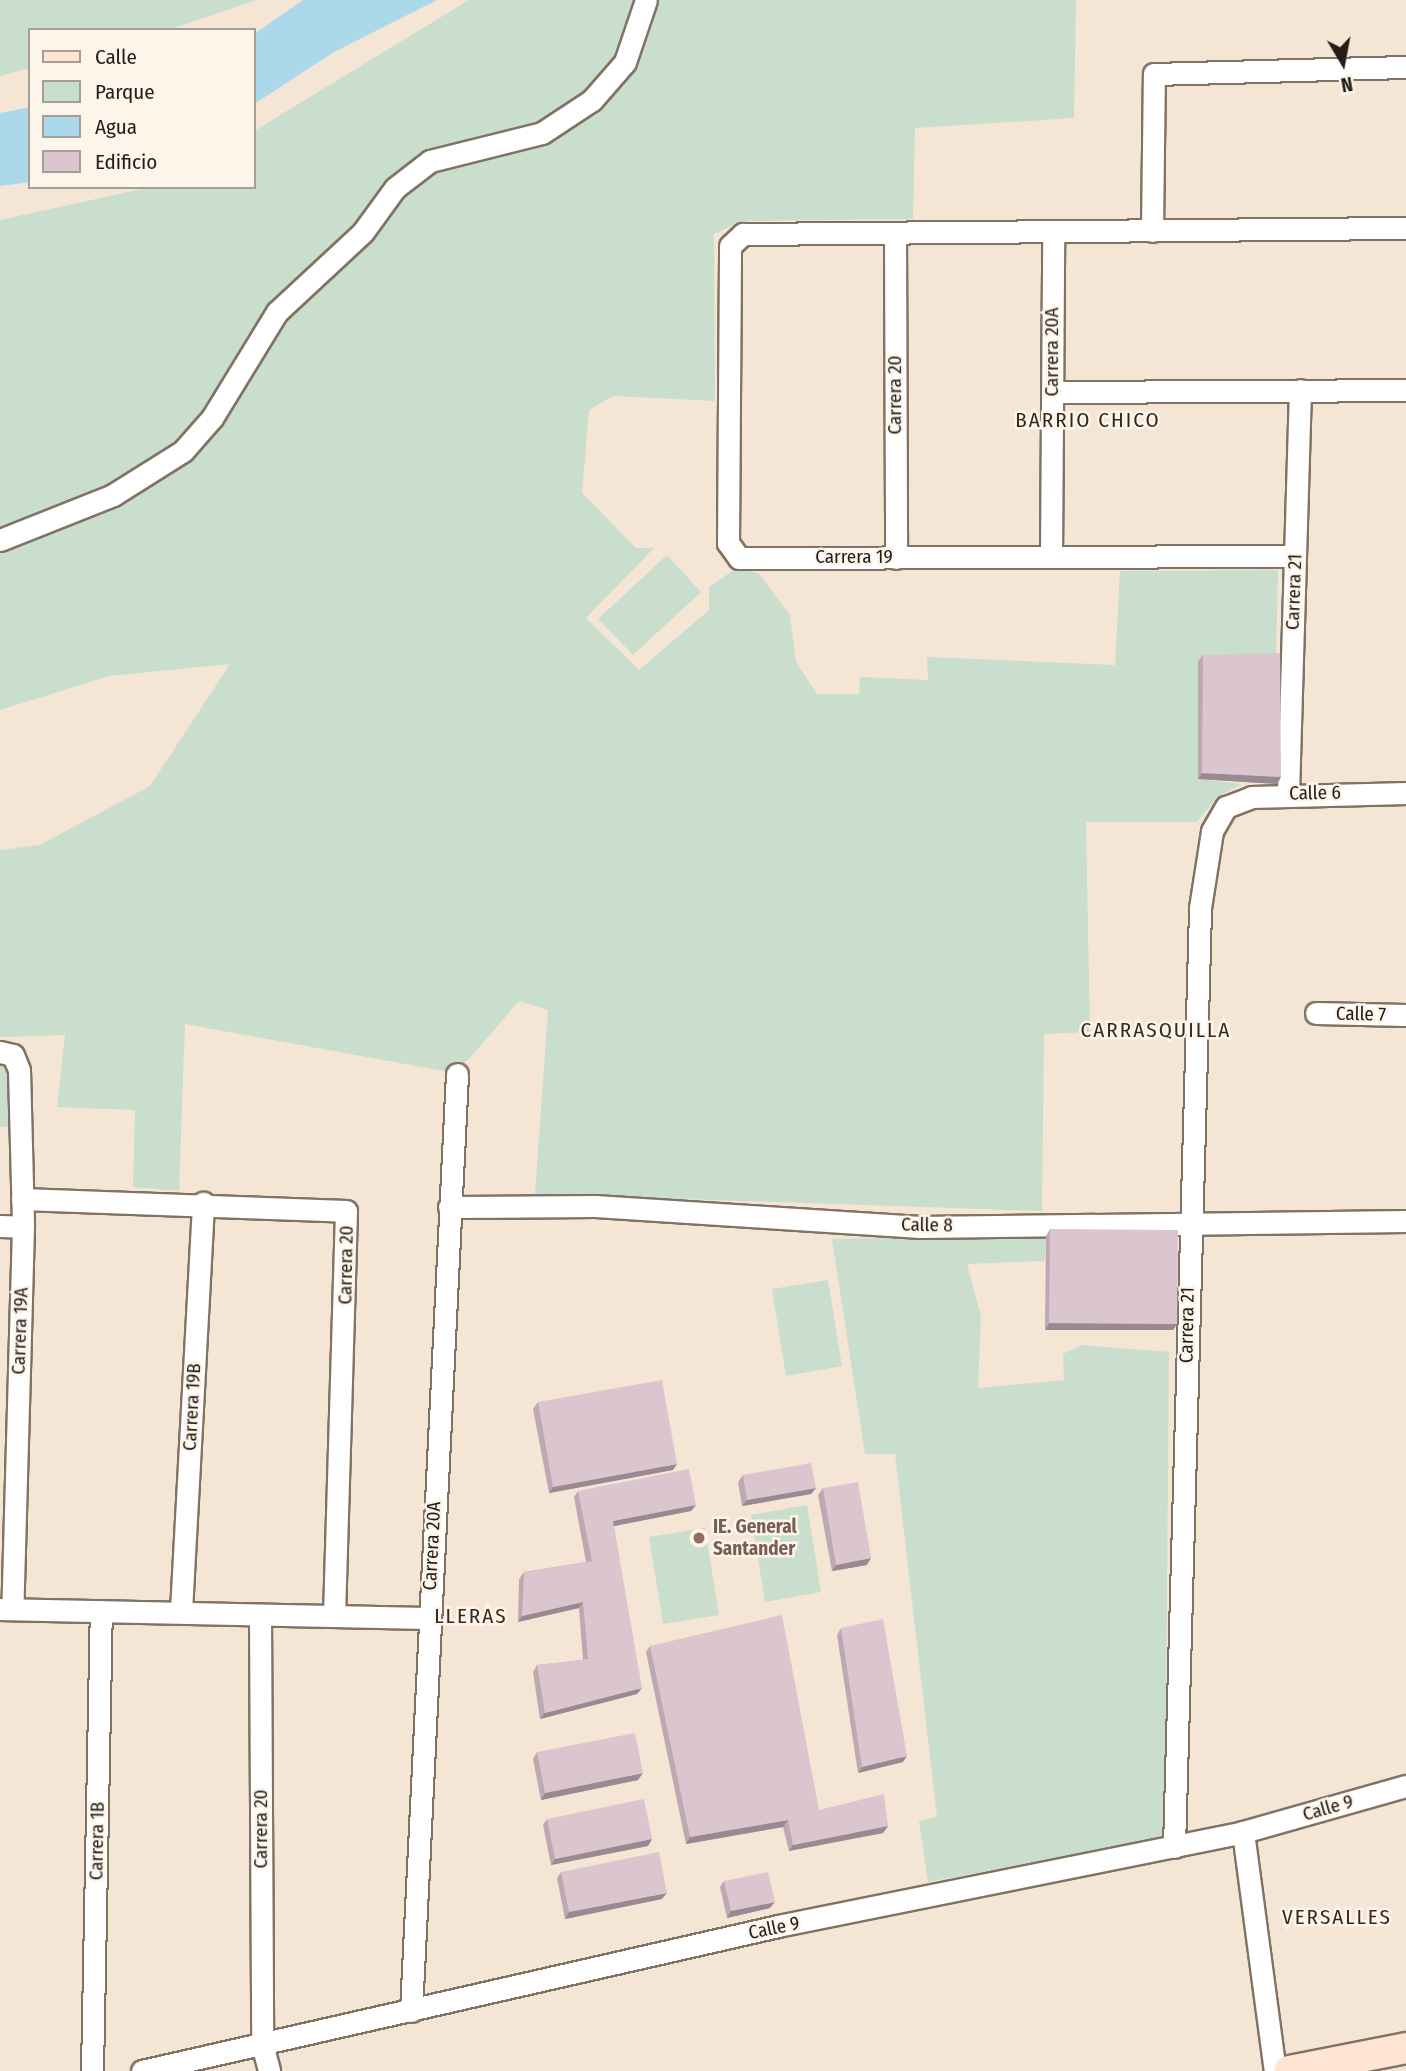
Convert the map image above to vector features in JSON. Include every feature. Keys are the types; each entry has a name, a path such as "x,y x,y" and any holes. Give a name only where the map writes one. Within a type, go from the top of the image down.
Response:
{"street":[{"path":"0,540 113,495 183,451 212,418 277,312 363,232 395,188 430,161 542,133 592,100 625,62 646,0"},
{"path":"1152,231 1154,74 1406,67"},
{"path":"895,233 1406,228"},
{"name":"Carrera 20A","path":"1051,556 1053,232"},
{"name":"Carrera 19","path":"895,233 733,237 732,553 896,558 1295,556"},
{"name":"Carrera 20","path":"895,233 896,558"},
{"name":"Carrera 21","path":"1288,793 1300,390"},
{"path":"1052,392 1406,390"},
{"name":"Calle 6","path":"1226,807 1288,793 1406,793"},
{"name":"Carrera 21","path":"1174,1847 1200,908 1212,831 1226,807"},
{"name":"Calle 7","path":"1316,1013 1406,1015"},
{"name":"Carrera 19A","path":"6,1609 8,1422 23,1227 19,1070 7,1054"},
{"name":"Carrera 20A","path":"411,2011 428,1618 457,1074"},
{"path":"22,1199 203,1203"},
{"name":"Carrera 20","path":"203,1203 346,1211 334,1613"},
{"name":"Carrera 19B","path":"181,1611 203,1203"},
{"name":"Calle 8","path":"449,1207 595,1206 920,1227 1406,1221"},
{"path":"0,1226 23,1227"},
{"path":"6,1609 181,1611 260,1615 334,1613 428,1618"},
{"name":"Carrera 1B","path":"92,2071 101,1611"},
{"name":"Carrera 20","path":"260,1615 262,2043 269,2071"},
{"name":"Calle 9","path":"142,2071 778,1926 1243,1832 1406,1786"},
{"path":"1243,1832 1275,2071"},
{"path":"1289,2071 1406,2048"}],"green space":[{"path":"0,0 257,0 174,28 28,28 28,69 0,76"},
{"path":"469,0 1076,0 1074,118 915,128 913,219 742,221 714,234 715,401 613,396 589,410 582,493 636,548 654,548 586,618 639,670 709,610 709,587 740,566 759,574 790,615 796,662 817,694 859,694 860,677 928,680 927,657 1115,665 1120,571 1278,570 1276,660 1198,779 1242,784 1217,797 1197,822 1086,822 1090,1032 1044,1034 1042,1211 535,1194 548,1010 519,1001 471,1057 449,1072 185,1024 179,1191 133,1187 135,1110 57,1107 65,1035 0,1037 0,850 40,845 150,786 230,664 109,676 0,710 0,220 142,189 256,189 256,130"},
{"path":"667,555 701,592 633,655 598,619"},
{"path":"0,1056 10,1059 15,1126 0,1127"},
{"path":"1046,1236 1045,1261 967,1264 981,1316 978,1388 1064,1380 1063,1354 1081,1345 1169,1352 1165,1837 928,1882 919,1821 937,1817 895,1454 865,1454 832,1239"},
{"path":"828,1280 842,1366 786,1376 772,1289"},
{"path":"807,1505 821,1592 765,1602 751,1515"},
{"path":"705,1528 719,1615 663,1624 649,1537"}],"water":[{"path":"303,0 437,0 334,52 256,103 256,33"},
{"path":"28,107 28,182 0,186 0,113"}],"building":[{"path":"1280,653 1281,777 1202,773 1203,655"},
{"path":"1050,1229 1178,1230 1177,1324 1049,1323"},
{"path":"662,1380 677,1464 553,1487 538,1402"},
{"path":"811,1463 816,1488 747,1500 743,1475"},
{"path":"689,1469 696,1505 613,1521 642,1688 545,1713 537,1665 588,1659 583,1602 522,1616 524,1572 592,1561 578,1491"},
{"path":"858,1482 871,1558 836,1565 823,1488"},
{"path":"782,1615 819,1810 884,1794 888,1826 793,1845 788,1820 690,1837 650,1646"},
{"path":"883,1619 907,1756 862,1767 841,1628"},
{"path":"635,1733 643,1773 545,1793 537,1752"},
{"path":"644,1799 652,1839 555,1859 547,1819"},
{"path":"659,1852 667,1893 569,1912 561,1872"},
{"path":"768,1872 775,1902 731,1911 724,1881"}],"place":[{"name":"IE. General Santander","path":"699,1538"}],"district":[{"name":"BARRIO CHICO","path":"1088,420"},
{"name":"CARRASQUILLA","path":"1156,1030"},
{"name":"LLERAS","path":"471,1616"},
{"name":"VERSALLES","path":"1337,1917"}]}
